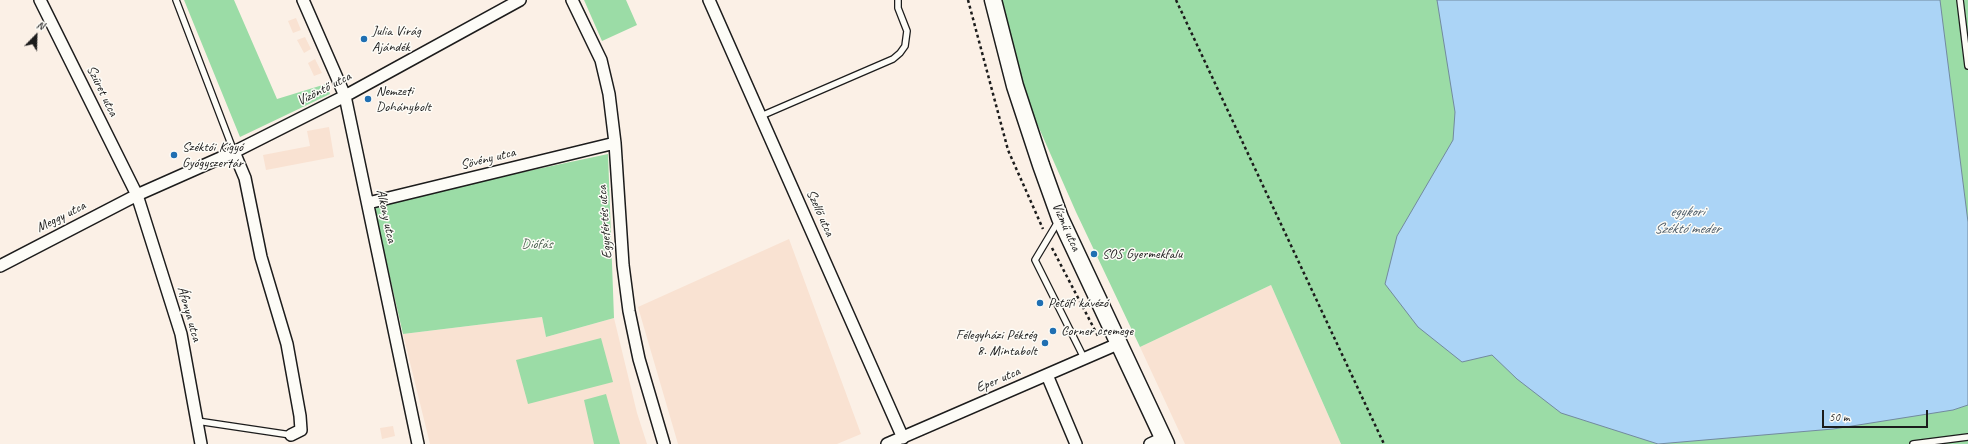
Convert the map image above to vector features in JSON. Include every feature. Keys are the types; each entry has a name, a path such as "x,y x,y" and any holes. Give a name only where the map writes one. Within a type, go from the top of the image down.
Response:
{"main road":[{"name":"Vízmű utca","path":"993,0 1015,86 1060,218 1120,343 1160,442"}],"street":[{"name":"Szüret utca","path":"40,0 136,195"},
{"name":"Alkony utca","path":"303,0 345,96 418,444"},
{"name":"Vízöntő utca","path":"136,195 234,152 345,96 520,0"},
{"name":"Egyetértés utca","path":"572,0 601,60 609,94 615,143 623,265 629,311 639,359 664,444"},
{"name":"Szellő utca","path":"710,0 903,438"},
{"name":"Sövény utca","path":"368,203 615,143"},
{"path":"234,152 245,178 260,257 287,344 300,416 301,430 290,435"},
{"name":"Meggy utca","path":"0,266 136,195"},
{"name":"Áfonya utca","path":"136,195 181,334 201,444"},
{"name":"Eper utca","path":"888,444 1120,343"},
{"path":"1047,375 1076,444"}],"lane":[{"path":"176,0 234,152"},
{"path":"761,116 893,59 900,53 904,46 907,31 898,8 898,0"},
{"path":"1960,0 1968,66"},
{"path":"1060,218 1035,260 1084,358"},
{"path":"197,421 290,435"},
{"path":"1913,444 1968,437"}],"path":[{"path":"1176,0 1384,444"}],"shaded area":[{"path":"296,18 301,30 293,33 288,21"},
{"path":"305,37 311,49 304,53 297,40"},
{"path":"315,59 322,73 314,76 308,63"},
{"path":"329,127 334,157 266,170 263,155 310,146 307,131"},
{"path":"789,239 861,434 837,444 678,444 638,307"},
{"path":"1271,285 1341,444 1185,444 1140,347"},
{"path":"542,317 546,337 614,318 637,413 647,444 430,444 403,334"},
{"path":"393,426 395,436 382,439 380,428"}],"green space":[{"path":"184,0 234,0 277,99 326,84 330,94 240,137"},
{"path":"584,0 626,0 637,25 602,41"},
{"path":"1000,0 1968,0 1968,444 1341,444 1271,285 1140,347 1076,212 1024,94"},
{"name":"Diófás","path":"608,154 614,318 546,337 542,317 403,334 373,204"},
{"path":"601,338 613,382 528,404 516,360"},
{"path":"606,394 620,444 594,444 584,400"}],"water":[{"name":"egykori Széktó meder","path":"1437,0 1940,0 1968,222 1968,405 1953,410 1833,429 1658,444 1561,413 1517,379 1492,355 1462,362 1418,327 1385,284 1397,236 1453,140 1455,112"}],"place":[{"name":"Julia Virág Ajándék","path":"364,39"},
{"name":"Nemzeti Dohánybolt","path":"368,99"},
{"name":"Széktói Kígyó Gyógyszertár","path":"174,155"},
{"name":"SOS Gyermekfalu","path":"1094,254"},
{"name":"Petőfi kávézó","path":"1040,303"},
{"name":"Corner csemege","path":"1053,331"},
{"name":"Félegyházi Pékség 8. Mintabolt","path":"1045,343"}]}
